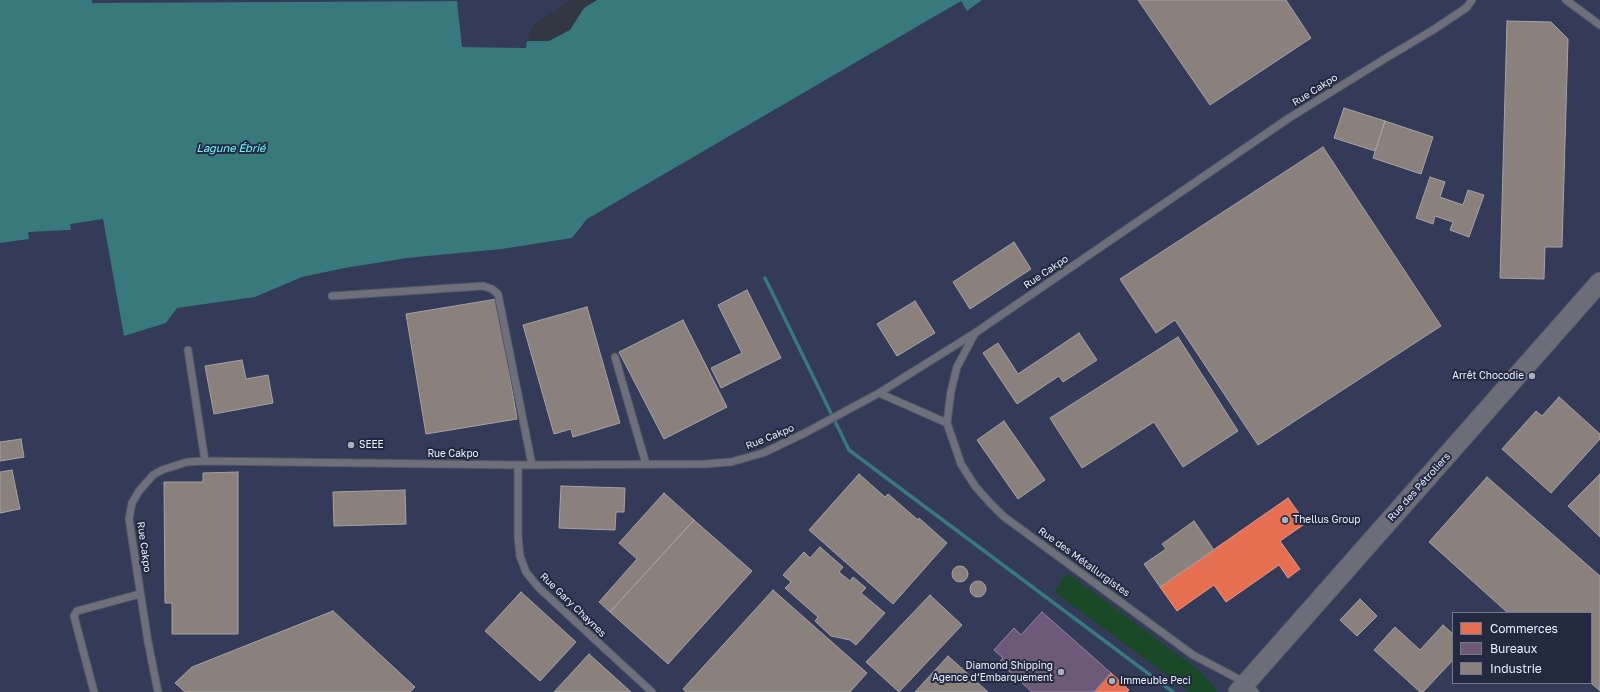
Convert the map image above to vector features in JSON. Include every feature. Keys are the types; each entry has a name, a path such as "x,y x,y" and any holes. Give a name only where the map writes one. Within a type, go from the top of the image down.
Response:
{"street":[{"name":"Rue des Pétroliers","path":"1246,689 1600,282"}],"lane":[{"name":"Rue Cakpo","path":"158,692 140,594 130,519 132,503 145,482 153,475 168,467 187,462 205,461 518,465 731,462 763,453 805,433 880,393 975,333 1289,118 1433,30 1466,8 1472,0"},
{"path":"1566,0 1600,25"},
{"path":"332,296 483,286 492,288 498,294 532,465"},
{"name":"Rue des Métallurgistes","path":"975,333 957,368 951,391 947,423 961,464 975,486 1003,516 1193,655 1246,689"},
{"path":"188,350 205,461"},
{"path":"615,357 646,464"},
{"path":"880,393 947,423"},
{"name":"Rue Gary Chaynes","path":"518,465 518,536 520,556 526,572 539,588 652,692"},
{"path":"94,692 74,616 77,611 140,594"}],"shaded area":[{"path":"92,0 569,0 533,25 527,41 527,48 462,47 457,1 92,3"},
{"path":"982,0 1600,0 1600,692 0,692 0,243 28,239 28,232 71,230 69,224 103,219 124,336 166,323 177,308 255,297 302,277 407,258 502,249 572,238 587,219 961,1 967,11"},
{"path":"1067,573 1200,671 1215,688 1216,692 1190,692 1054,592"}],"water":[{"name":"Lagune Ébrié","path":"0,0 92,0 92,3 457,1 462,47 526,48 527,41 549,41 570,30 584,8 597,0 982,0 967,11 961,1 587,219 572,238 502,249 407,258 302,277 255,297 177,308 166,323 124,336 103,219 70,224 71,230 28,232 29,239 0,243"}],"building: Commerces":[{"path":"1288,498 1306,523 1280,541 1300,569 1288,578 1279,565 1226,602 1214,585 1177,611 1160,587"},
{"name":"Immeuble Peci","path":"1111,673 1129,690 1127,692 1094,692"}],"building: Bureaux":[{"path":"1042,612 1111,673 1094,692 1032,692 999,662 1003,658 994,650 1014,628 1021,635"}],"building: Industrie":[{"path":"1138,0 1286,0 1311,38 1210,105"},
{"path":"1507,21 1551,22 1568,39 1562,247 1545,247 1544,279 1500,278"},
{"path":"1344,108 1385,121 1375,151 1334,138"},
{"path":"1385,121 1433,137 1421,174 1373,158"},
{"path":"1323,147 1441,326 1258,445 1175,320 1156,333 1120,279"},
{"path":"1430,177 1445,182 1440,197 1463,205 1468,190 1484,195 1469,237 1450,230 1453,222 1435,216 1433,224 1416,218"},
{"path":"1014,242 1031,269 970,309 953,282"},
{"path":"747,290 781,358 721,388 711,368 742,353 718,305"},
{"path":"497,299 517,419 426,434 406,314"},
{"path":"915,301 935,333 897,356 877,324"},
{"path":"587,307 620,423 573,437 571,429 554,434 523,325"},
{"path":"683,320 727,407 664,439 619,352"},
{"path":"1079,333 1097,360 1063,382 1059,376 1017,404 983,353 998,343 1018,374"},
{"path":"1178,337 1238,431 1183,467 1154,422 1082,468 1050,418"},
{"path":"242,360 246,379 268,375 273,403 214,414 205,366"},
{"path":"1559,397 1600,434 1600,439 1551,493 1502,449 1536,411 1542,416"},
{"path":"1004,421 1045,480 1018,499 977,440"},
{"path":"21,439 24,457 0,461 0,442"},
{"path":"12,470 20,509 0,513 0,472"},
{"path":"238,472 238,634 172,634 172,603 165,603 164,482 203,482 203,473"},
{"path":"859,474 885,497 888,494 918,520 919,518 947,543 893,604 809,530"},
{"path":"1600,474 1600,537 1568,506"},
{"path":"1487,477 1600,576 1600,691 1592,684 1592,612 1507,612 1429,542"},
{"path":"561,486 625,488 624,512 616,512 615,530 559,528"},
{"path":"405,490 406,524 334,526 333,492"},
{"path":"664,493 694,520 610,612 599,602 637,559 619,543"},
{"path":"694,520 752,571 668,664 610,612"},
{"path":"1194,521 1214,550 1160,587 1144,564 1166,549 1162,544"},
{"path":"820,547 843,567 839,572 850,581 853,577 866,588 861,593 885,613 856,645 850,640 831,636 815,621 818,617 785,588 791,582 783,575 804,552 810,558"},
{"path":"960,566 966,568 968,574 966,580 960,582 954,580 952,574 954,568"},
{"path":"975,581 981,581 986,586 984,595 981,597 975,597 970,592 970,586"},
{"path":"773,590 867,673 850,692 686,692 683,689"},
{"path":"521,592 576,642 540,681 485,631"},
{"path":"930,595 962,625 899,692 866,662"},
{"path":"1360,599 1377,616 1357,636 1340,620"},
{"path":"333,611 415,687 410,692 185,692 175,683 192,667"},
{"path":"1443,625 1452,633 1452,661 1423,692 1420,692 1374,650 1395,627 1420,650"},
{"path":"589,654 631,692 554,692"},
{"path":"948,656 988,692 915,692"}],"waterway":[{"path":"765,278 849,450 1173,692"}],"place":[{"name":"Arrêt Chocodie","path":"1532,376"},
{"name":"SEEE","path":"351,445"},
{"name":"Thellus Group","path":"1285,520"},
{"name":"Diamond Shipping Agence d‘Embarquement","path":"1061,672"},
{"name":"Immeuble Peci","path":"1112,681"}]}
